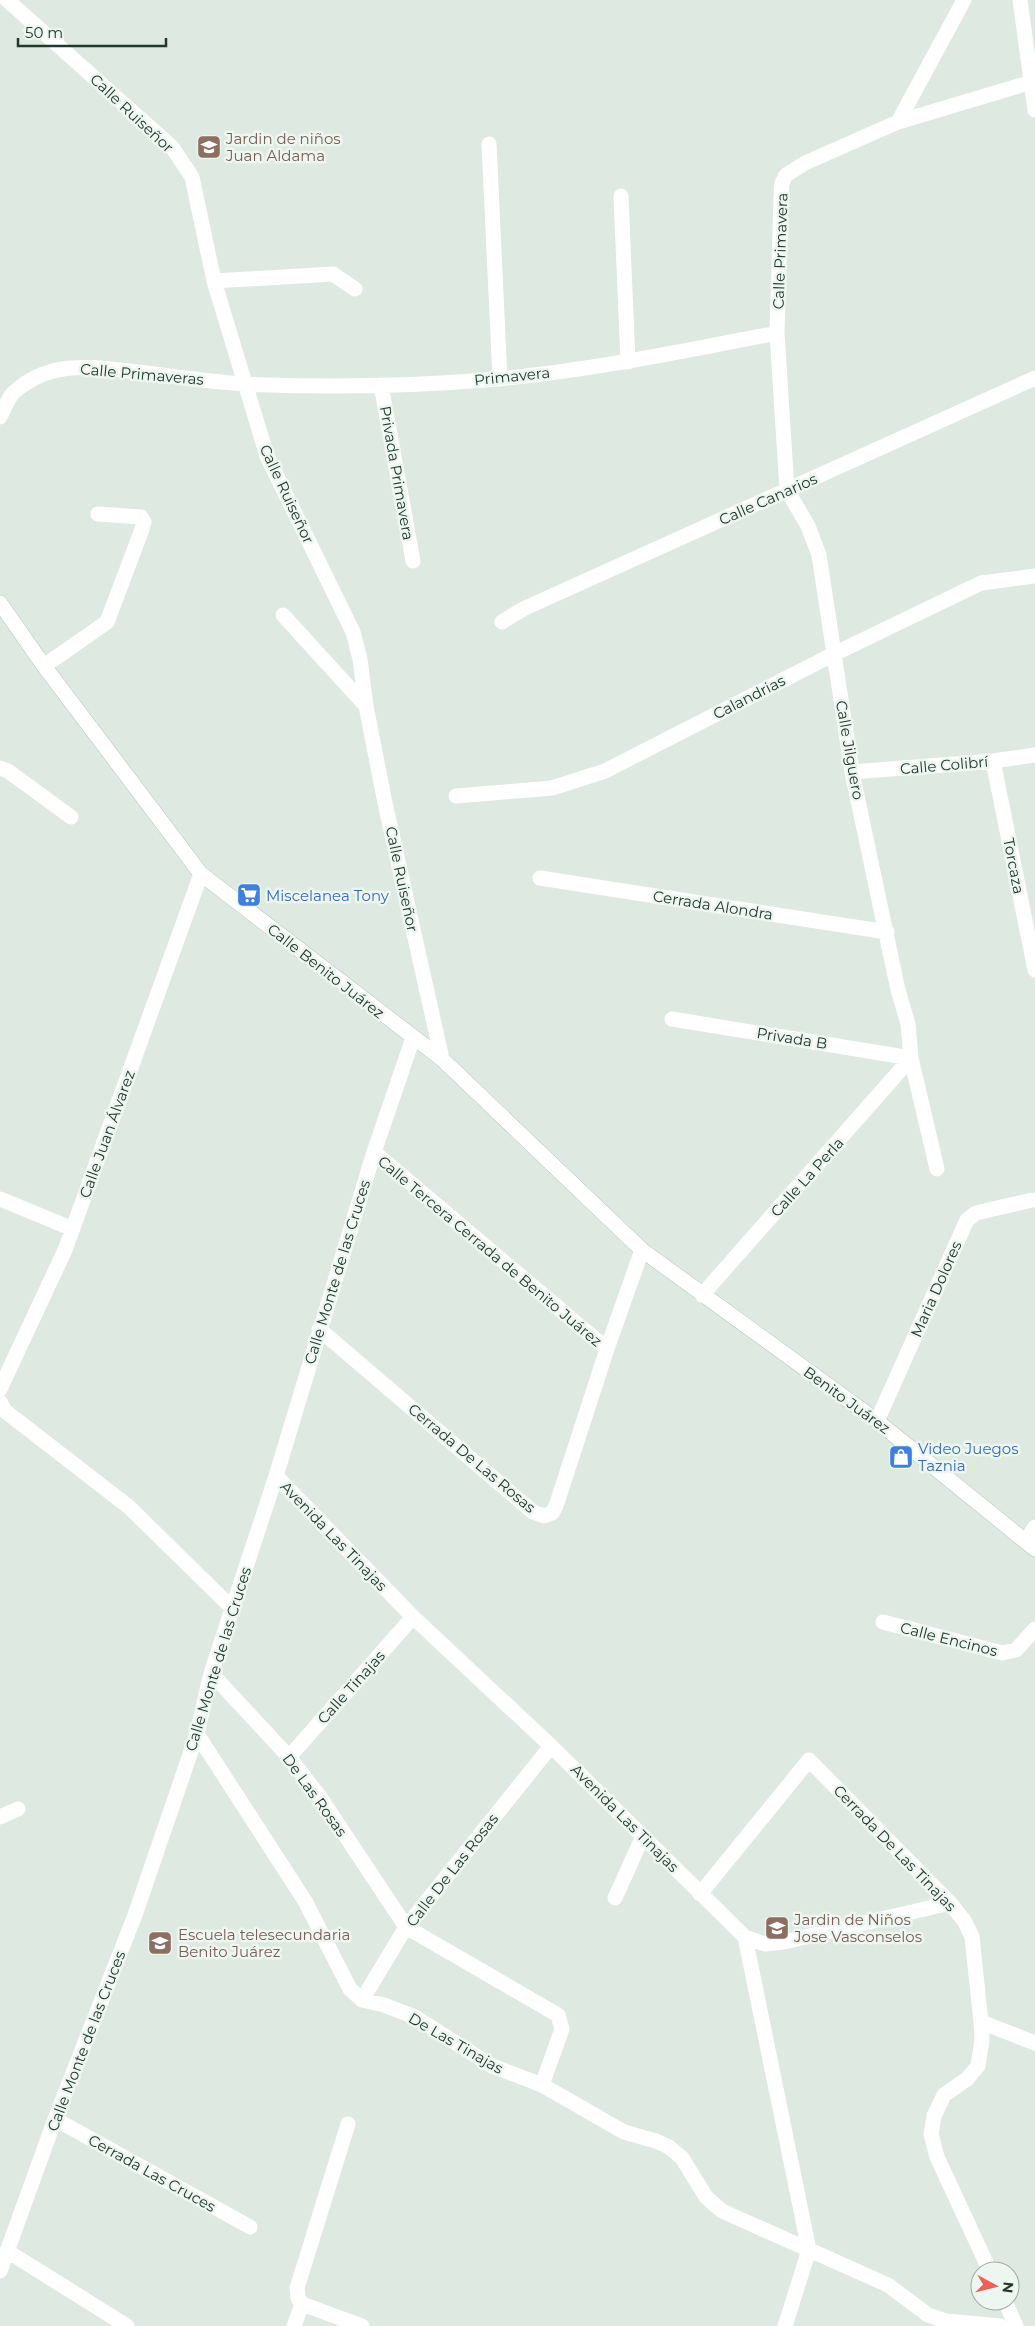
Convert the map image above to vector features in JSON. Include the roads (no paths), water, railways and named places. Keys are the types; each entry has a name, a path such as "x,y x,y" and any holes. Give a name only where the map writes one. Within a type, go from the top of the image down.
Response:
{"street":[{"name":"Calle Ruiseñor","path":"7,0 172,147 192,177 214,281 267,456 353,632 360,659 366,706 385,803 442,1060"},
{"path":"898,122 964,0"},
{"path":"1020,0 1035,110"},
{"name":"Calle Primavera","path":"777,333 781,196 782,183 786,175 805,163 898,122 1032,82"},
{"path":"489,144 500,379"},
{"path":"621,196 628,362"},
{"path":"214,281 333,274 355,288"},
{"name":"Primavera","path":"244,384 381,385 500,379 628,362 777,333"},
{"name":"Calle Jilguero","path":"777,333 787,490 808,526 819,555 852,772 898,990 908,1024 911,1058 937,1168"},
{"name":"Calle Primaveras","path":"0,417 13,393 40,375 66,367 101,368 244,384"},
{"name":"Calle Canarios","path":"502,622 530,606 1035,378"},
{"name":"Privada Primavera","path":"381,385 413,561"},
{"path":"44,666 107,622 144,522 141,517 98,514"},
{"name":"Calandrias","path":"456,796 552,788 605,771 834,654 982,583 1035,576"},
{"name":"Calle Benito Juárez","path":"0,603 44,666 201,874 442,1060 642,1250 702,1294"},
{"path":"283,615 366,706"},
{"name":"Calle Colibrí","path":"852,772 994,761 1035,755"},
{"name":"Torcaza","path":"994,761 1035,970"},
{"path":"0,768 8,771 72,817"},
{"name":"Calle Juan Álvarez","path":"0,1389 73,1229 201,874"},
{"name":"Cerrada Alondra","path":"540,878 887,932"},
{"name":"Privada B","path":"672,1019 911,1058"},
{"name":"Calle Monte de las Cruces","path":"0,2271 55,2119 135,1914 197,1734 211,1673 276,1476 374,1152 413,1038"},
{"name":"Calle La Perla","path":"702,1294 911,1058"},
{"name":"Calle Tercera Cerrada de Benito Juárez","path":"374,1152 607,1349"},
{"path":"0,1199 73,1229"},
{"name":"Maria Dolores","path":"877,1421 967,1220 976,1213 1032,1200"},
{"name":"Cerrada De Las Rosas","path":"319,1329 533,1512 544,1516 552,1513 556,1506 607,1349 642,1250"},
{"name":"Benito Juárez","path":"702,1294 877,1421 1031,1545"},
{"path":"0,1402 5,1411 129,1507 232,1608"},
{"name":"Avenida Las Tinajas","path":"276,1476 413,1617 551,1746 745,1937"},
{"path":"1031,1545 1035,1527"},
{"name":"Calle Tinajas","path":"289,1757 413,1617"},
{"name":"Calle Encinos","path":"883,1622 1002,1653 1016,1650 1035,1628"},
{"name":"De Las Rosas","path":"211,1673 289,1757 320,1797 406,1927"},
{"path":"197,1734 305,1901 350,1989 362,2000"},
{"name":"Calle De Las Rosas","path":"362,2000 406,1927 551,1746"},
{"name":"Cerrada De Las Tinajas","path":"700,1894 809,1760 950,1903 965,1922 972,1937 981,2022 982,2040 978,2066 967,2079 944,2095 934,2116 931,2134 937,2157 985,2261"},
{"path":"0,1817 18,1809"},
{"path":"616,1898 644,1836"},
{"path":"745,1937 765,1944 784,1942 950,1903"},
{"path":"406,1927 558,2015 561,2022 560,2035 542,2085"},
{"path":"745,1937 809,2250 785,2326"},
{"name":"De Las Tinajas","path":"362,2000 384,2005 415,2017 492,2066 542,2085 624,2132 656,2141 669,2147 682,2158 706,2198 722,2211 888,2285 928,2314 946,2321 1000,2326"},
{"path":"981,2022 1035,2043"},
{"name":"Cerrada Las Cruces","path":"55,2119 250,2227"},
{"path":"348,2124 297,2288 298,2298 302,2304 362,2326"},
{"path":"7,2251 127,2326"},
{"path":"294,2326 302,2304"},
{"path":"1009,2311 1016,2326"}],"place":[{"name":"Jardin de niños Juan Aldama","path":"209,147"},
{"name":"Miscelanea Tony","path":"249,895"},
{"name":"Video Juegos Taznia","path":"901,1457"},
{"name":"Jardin de Niños Jose Vasconselos","path":"777,1928"},
{"name":"Escuela telesecundaria Benito Juárez","path":"160,1943"}]}
